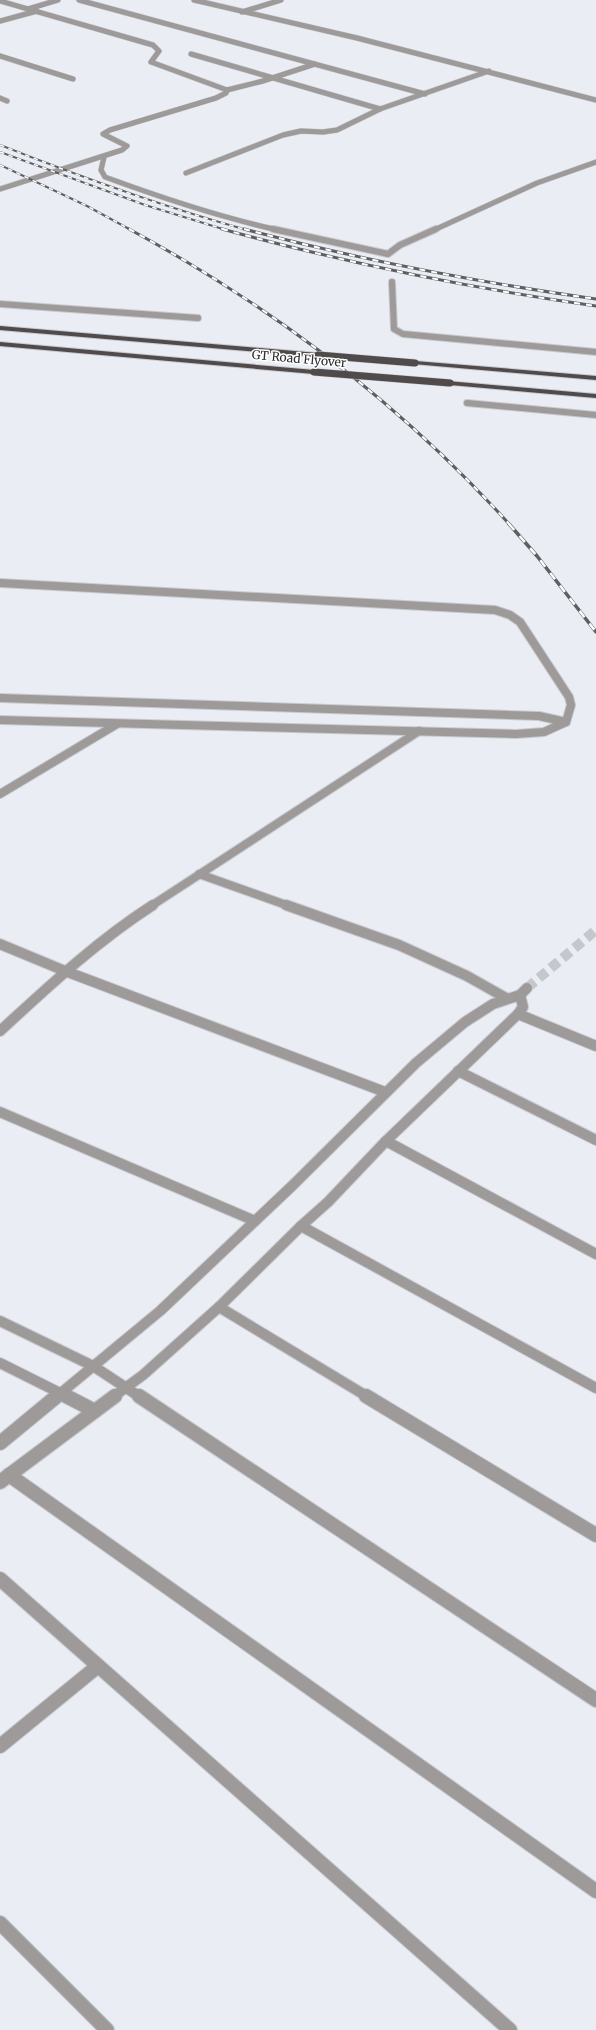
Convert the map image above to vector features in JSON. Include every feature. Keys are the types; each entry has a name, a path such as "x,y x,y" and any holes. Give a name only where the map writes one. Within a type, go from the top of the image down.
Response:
{"highway":[{"name":"GT Road Flyover","path":"1,328 596,378"},
{"name":"GT Road Flyover","path":"0,344 596,396"}],"street":[{"path":"28,8 58,0"},
{"path":"79,0 425,94"},
{"path":"194,0 357,38 489,71 596,100"},
{"path":"242,12 281,0"},
{"path":"0,1 152,45 159,51 151,62 226,90 274,78 316,64"},
{"path":"0,21 37,11"},
{"path":"191,54 380,109"},
{"path":"0,56 73,79"},
{"path":"0,63 11,59"},
{"path":"186,173 283,135 301,131 324,132 338,130 380,109 489,71"},
{"path":"0,189 122,150 127,146 104,135 105,132 216,98 226,93 226,90"},
{"path":"0,98 7,101"},
{"path":"104,157 100,168 101,173 105,177 146,192 239,220 388,254 400,245 537,183 596,162"},
{"path":"392,282 394,329 403,334 596,352"},
{"path":"0,304 198,318"},
{"path":"467,403 596,415"},
{"path":"0,583 504,611 514,616 520,622 570,697 572,705 566,722 544,732 516,734 0,720"},
{"path":"0,698 539,716 566,722"},
{"path":"0,794 117,724"},
{"path":"0,1031 65,971 128,921 419,731"},
{"path":"199,874 399,945 468,976 506,998"},
{"path":"0,944 65,971 385,1092"},
{"path":"0,1443 160,1311 255,1221 416,1063 465,1022 493,1004 524,992 523,1007 518,1014 386,1141 328,1202 301,1226 219,1307 143,1375 5,1478 596,1891"},
{"path":"518,1014 596,1046"},
{"path":"458,1071 596,1140"},
{"path":"0,1112 255,1221"},
{"path":"386,1141 596,1254"},
{"path":"301,1226 596,1388"},
{"path":"219,1307 596,1535"},
{"path":"0,1320 93,1366 596,1700"},
{"path":"0,1363 95,1411"},
{"path":"0,1579 510,2030"},
{"path":"0,1746 98,1666"},
{"path":"0,1923 107,2030"}],"tunnel":[{"path":"527,988 596,930"}],"railway":[{"path":"0,145 122,191 184,212 247,230"},
{"path":"0,152 145,205 226,230"},
{"path":"0,165 87,206 131,230"},
{"path":"129,229 182,259 233,291 332,360 379,398 424,439 468,481 510,525"},
{"path":"222,229 315,253 408,274 596,306"},
{"path":"244,229 331,251 463,278 596,299"},
{"path":"509,524 537,556 596,632"}]}
